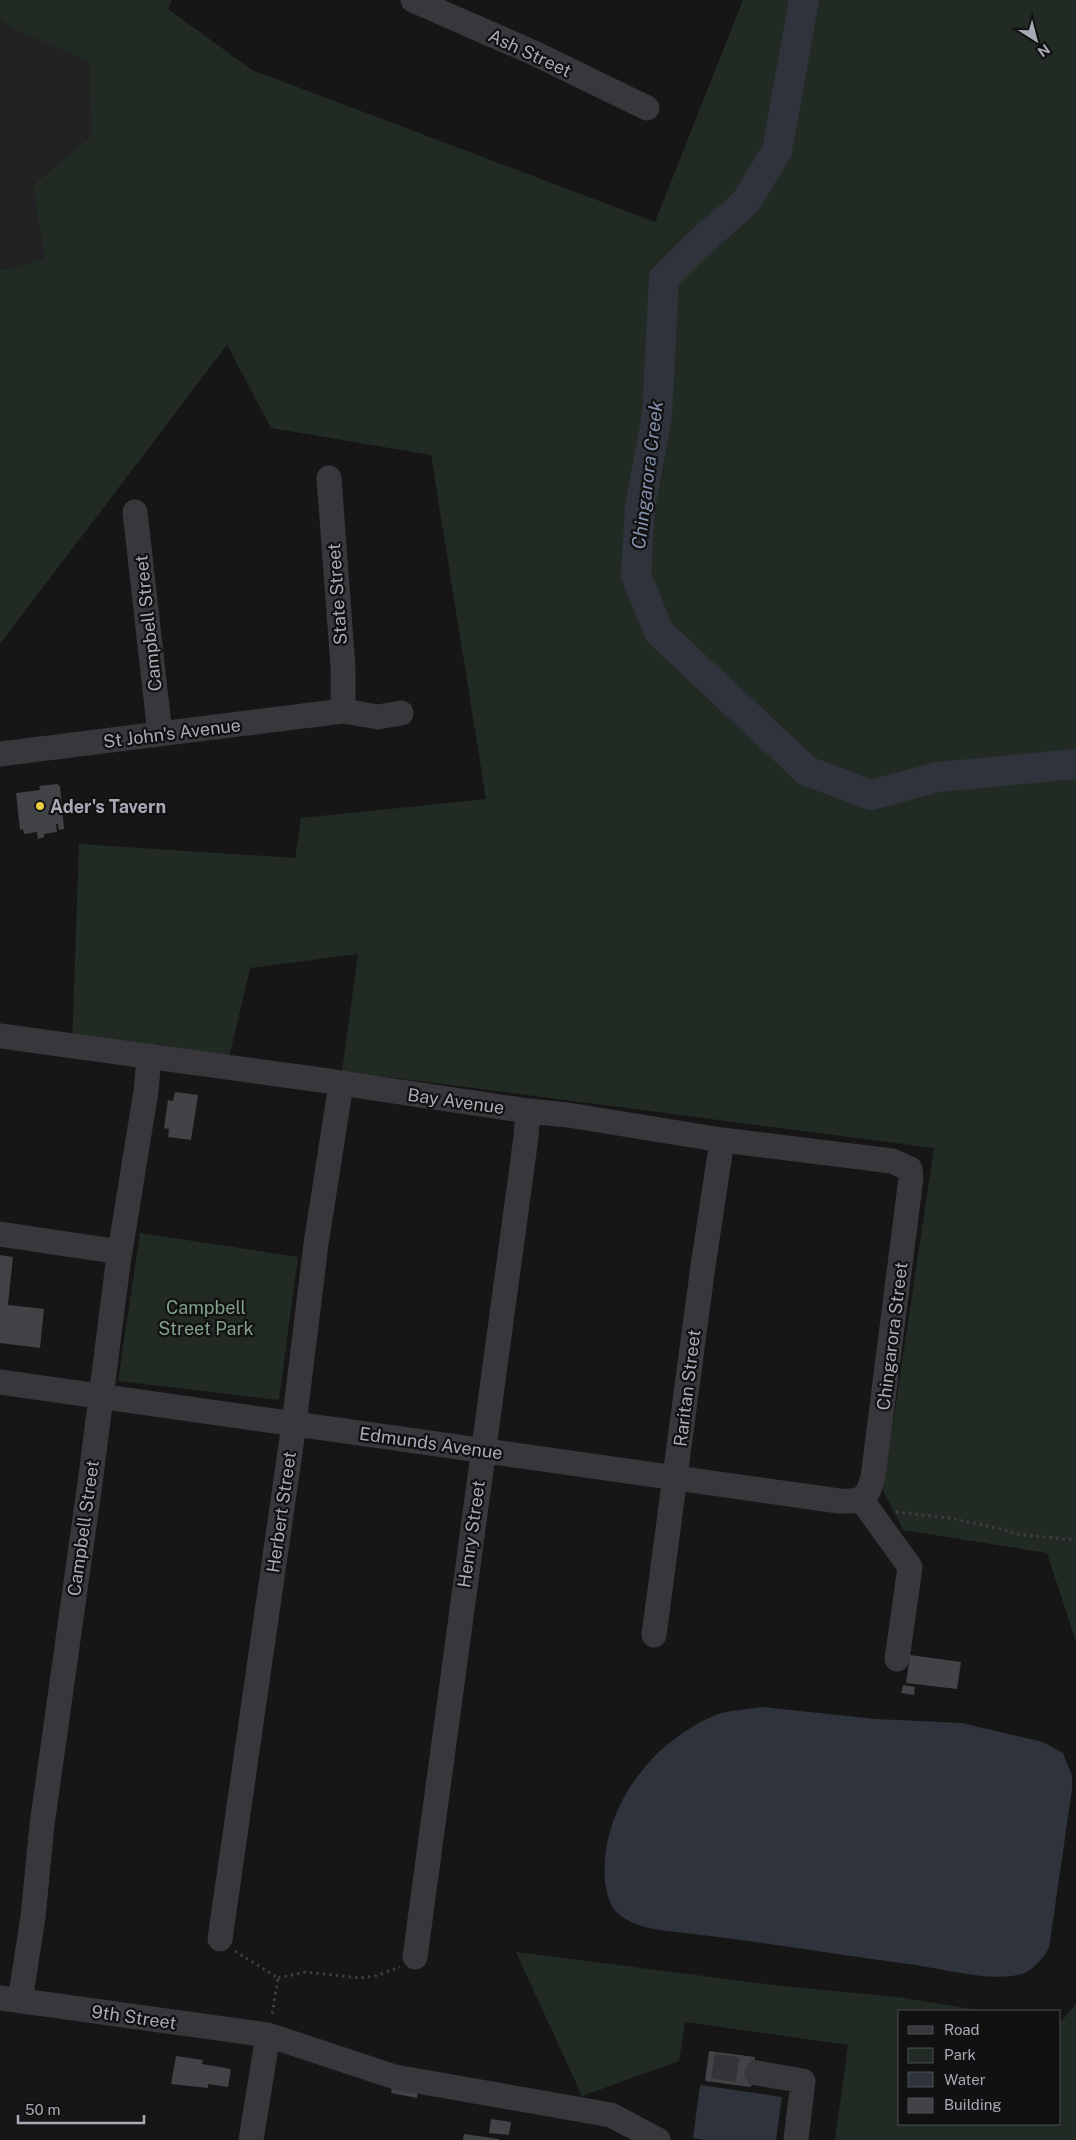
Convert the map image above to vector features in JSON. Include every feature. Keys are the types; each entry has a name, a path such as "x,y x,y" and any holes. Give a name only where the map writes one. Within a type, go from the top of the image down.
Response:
{"street":[{"name":"Ash Street","path":"413,0 534,54 647,108"},
{"name":"State Street","path":"330,478 343,667 344,711"},
{"name":"Campbell Street","path":"135,512 160,734"},
{"name":"St John's Avenue","path":"0,754 344,711 378,717 401,713"},
{"name":"Bay Avenue","path":"0,1036 528,1112 568,1115 722,1140 892,1161 910,1169"},
{"name":"Campbell Street","path":"10,2000 33,1917 43,1816 90,1483 120,1252 146,1090 149,1056"},
{"name":"Herbert Street","path":"220,1939 294,1424 316,1244 341,1084"},
{"name":"Henry Street","path":"415,1957 482,1450 500,1336 528,1112"},
{"name":"Raritan Street","path":"654,1636 722,1140"},
{"name":"Chingarora Street","path":"866,1504 866,1495 875,1468 911,1178 910,1169"},
{"path":"0,1234 120,1252"},
{"name":"Edmunds Avenue","path":"0,1382 866,1504"},
{"path":"866,1504 905,1558 910,1569 897,1659"},
{"name":"9th Street","path":"10,2000 268,2035 396,2077 611,2114 658,2140"},
{"path":"251,2140 268,2035"},
{"path":"757,2073 803,2081 796,2140"}],"path":[{"path":"866,1504 1002,1529 1016,1534 1076,1540"},
{"path":"220,1939 229,1947 278,1978 306,1972 360,1978 375,1976 404,1965 415,1957"},
{"path":"268,2035 278,1978"}],"shaded area":[{"path":"0,20 16,30 89,62 91,138 33,185 46,259 0,270"}],"green space":[{"path":"0,0 172,0 168,9 252,70 655,222 743,0 1076,0 1076,1642 1047,1553 903,1530 883,1490 934,1148 342,1071 358,954 250,968 227,1067 72,1046 79,844 295,858 301,818 486,799 431,455 271,428 227,345 0,644 0,270 45,259 33,185 91,137 89,62 16,30 0,20"},
{"name":"Campbell Street Park","path":"140,1233 298,1257 279,1400 118,1381"},
{"path":"516,1952 782,1986 898,1997 978,2010 898,2010 898,2125 1061,2125 1061,2022 1076,2004 1076,2140 835,2140 848,2045 685,2022 679,2061 582,2096"}],"water":[{"path":"761,1707 876,1719 962,1723 1043,1742 1063,1753 1072,1776 1072,1789 1049,1948 1036,1964 1028,1971 1018,1975 981,1976 756,1942 654,1929 634,1923 617,1913 610,1901 605,1882 607,1845 611,1827 618,1810 636,1778 661,1750 694,1726 721,1713"},
{"path":"700,2085 782,2097 776,2140 706,2140 693,2138"}],"building":[{"name":"Ader's Tavern","path":"57,784 60,786 64,829 59,830 58,824 56,824 57,832 44,834 44,837 38,839 37,832 24,834 23,829 20,830 16,793 40,790 39,786"},
{"path":"175,1092 198,1095 191,1140 168,1137 169,1129 164,1128 168,1100 173,1101"},
{"path":"0,1255 13,1257 8,1305 44,1309 40,1348 0,1343"},
{"path":"910,1655 961,1662 957,1689 906,1683"},
{"path":"903,1685 915,1687 914,1695 901,1693"},
{"path":"709,2051 755,2057 751,2087 705,2081"},
{"path":"176,2056 203,2060 202,2064 231,2069 228,2087 208,2084 208,2088 171,2084"},
{"path":"392,2087 418,2092 417,2098 391,2093"},
{"path":"491,2119 511,2122 509,2135 489,2133"},
{"path":"464,2134 499,2139 499,2140 463,2140"}],"waterway":[{"name":"Chingarora Creek","path":"804,0 777,151 745,203 697,245 664,278 657,416 640,507 636,575 659,632 807,771 871,795 938,777 1076,764"}],"tunnel":[{"path":"713,2066 757,2073"}],"place":[{"name":"Ader's Tavern","path":"40,806"}]}
